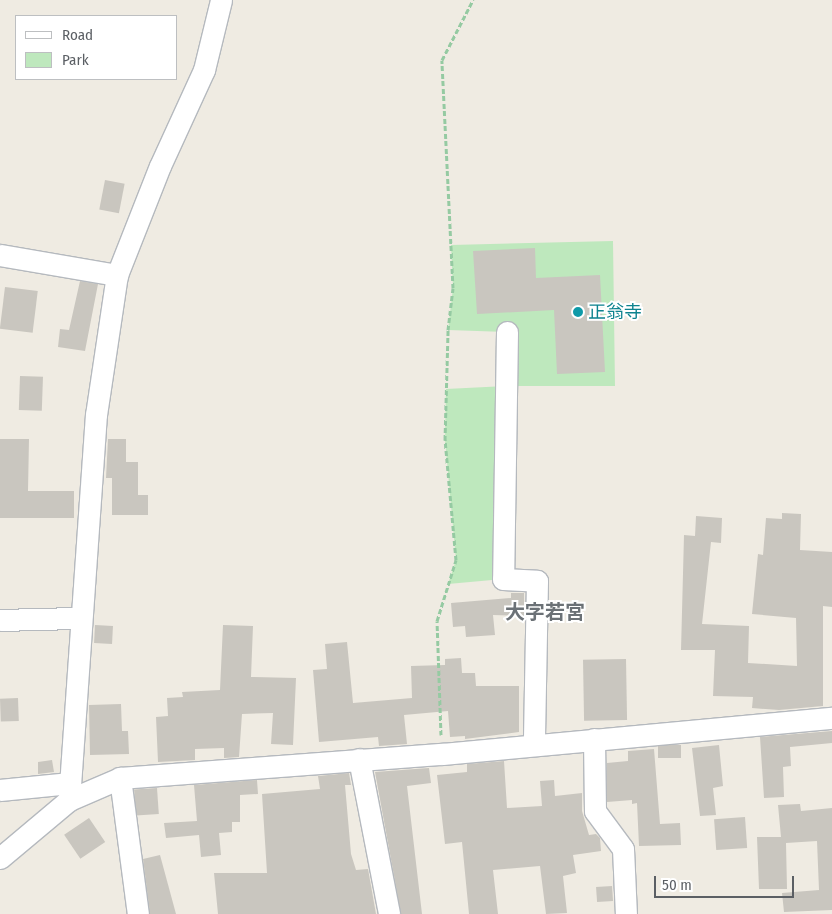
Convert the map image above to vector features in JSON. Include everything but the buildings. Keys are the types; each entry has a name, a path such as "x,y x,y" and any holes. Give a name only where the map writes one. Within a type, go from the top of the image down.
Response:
{"street":[{"path":"0,858 70,791 79,618 96,414 117,274 160,166 204,70 221,0"},
{"path":"0,255 117,274"},
{"path":"506,332 503,579 537,581 534,744"},
{"path":"0,620 79,618"},
{"path":"0,790 70,791 120,778 442,754 534,744 832,718"},
{"path":"594,739 595,811 624,849 626,914"},
{"path":"359,759 389,914"},
{"path":"120,778 138,914"}],"path":[{"path":"442,754 437,621 456,560 445,440 448,340 453,288 442,60 473,0"}],"green space":[{"path":"613,241 615,386 506,386 506,332 448,330 453,288 451,245"},
{"path":"506,386 503,579 448,584 456,560 445,440 446,389"}],"place":[{"name":"正翁寺","path":"578,312"}],"district":[{"name":"大字若宮","path":"545,612"}]}
